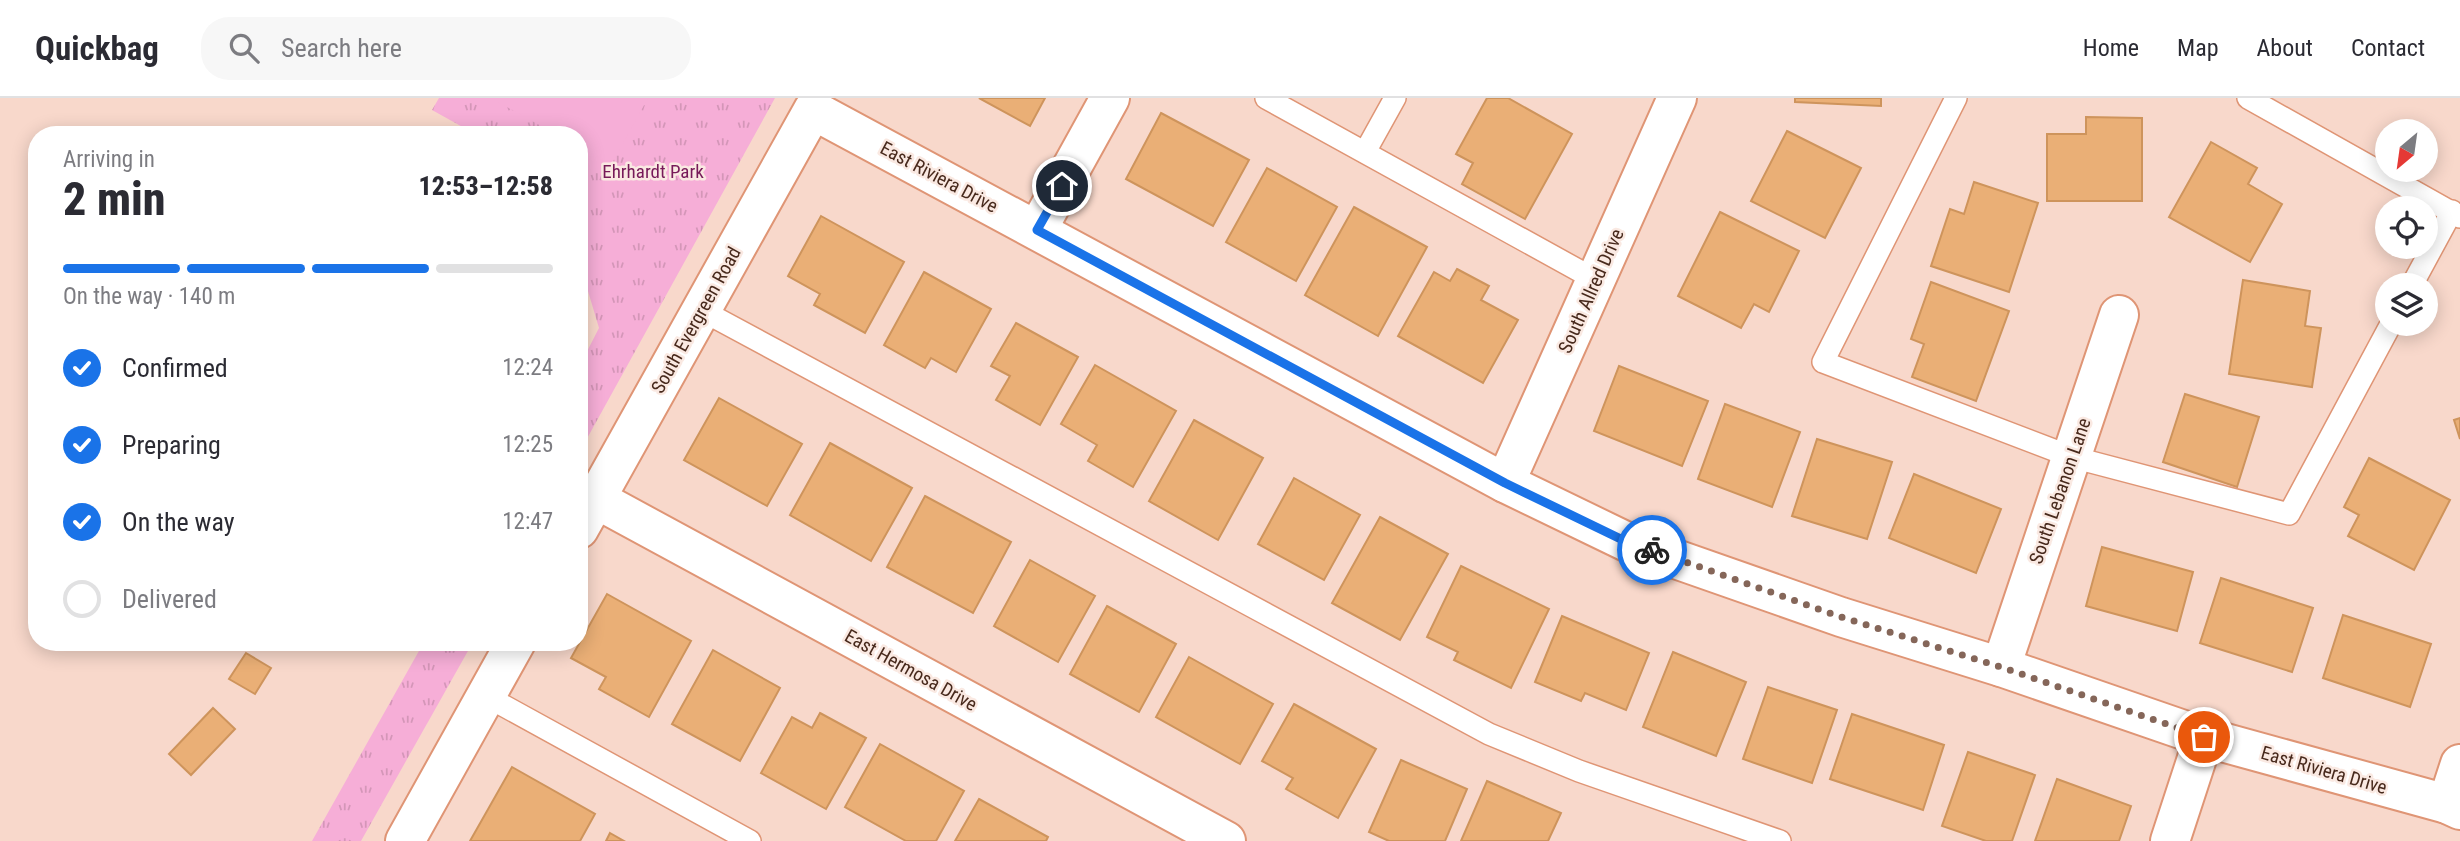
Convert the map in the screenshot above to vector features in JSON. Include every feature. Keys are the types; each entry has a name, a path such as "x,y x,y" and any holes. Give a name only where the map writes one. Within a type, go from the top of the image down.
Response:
{"street":[{"path":"1037,230 1110,98"},
{"name":"South Allred Drive","path":"1505,483 1677,98"},
{"name":"East Riviera Drive","path":"814,110 1505,483 1627,542 1841,617 2001,667 2204,737 2453,807"},
{"name":"South Evergreen Road","path":"588,514 814,110"},
{"name":"South Lebanon Lane","path":"2001,667 2119,315"},
{"name":"East Hermosa Drive","path":"588,514 1226,841"},
{"path":"405,841 511,651"},
{"path":"2170,841 2204,737"},
{"path":"2453,807 2460,764"}],"lane":[{"path":"1266,98 1596,279"},
{"path":"1365,152 1395,98"},
{"path":"1956,98 1823,362 2072,457 2289,514 2385,336"},
{"path":"2248,98 2456,214 2419,273"},
{"path":"702,310 1489,734 1579,771 1780,841"},
{"path":"486,696 750,841"}],"green space":[{"name":"Ehrhardt Park","path":"439,98 775,98 588,437 588,349 599,328 588,291 588,126 461,126 432,110"},
{"path":"500,98 648,98 611,165 588,152 588,126 541,126 498,102"},
{"path":"419,651 468,651 361,841 312,841"}],"building":[{"path":"979,98 1045,98 1030,126"},
{"path":"1487,98 1508,98 1572,134 1525,219 1462,184 1473,163 1456,154"},
{"path":"1795,98 1881,98 1881,106 1795,102"},
{"path":"1161,113 1249,160 1213,226 1126,179"},
{"path":"2086,117 2142,118 2142,201 2047,201 2047,134 2086,134"},
{"path":"1787,131 1861,168 1825,238 1751,201"},
{"path":"2211,142 2257,168 2248,184 2282,204 2250,262 2169,217"},
{"path":"1267,168 1337,207 1296,281 1226,242"},
{"path":"1974,182 2038,203 2009,292 1931,266 1950,209 1964,214"},
{"path":"1354,207 1427,247 1378,336 1305,295"},
{"path":"1720,212 1799,251 1769,312 1754,304 1741,328 1678,296"},
{"path":"821,216 904,262 865,333 814,305 820,294 788,276"},
{"path":"1457,269 1489,286 1481,300 1518,320 1483,383 1398,336 1434,272 1450,281"},
{"path":"924,272 991,309 956,372 931,358 925,368 884,345"},
{"path":"2243,280 2310,291 2305,326 2321,328 2312,387 2229,374"},
{"path":"1931,282 2009,311 1976,401 1912,377 1924,344 1911,339"},
{"path":"1016,323 1078,357 1040,425 996,400 1010,376 991,366"},
{"path":"1095,365 1176,411 1133,487 1088,461 1097,445 1061,424"},
{"path":"1619,366 1708,401 1682,466 1594,431"},
{"path":"2185,394 2259,417 2237,487 2163,462"},
{"path":"719,398 802,444 767,506 684,460"},
{"path":"1725,404 1800,432 1772,507 1698,479"},
{"path":"2460,418 2460,439 2454,420"},
{"path":"1194,420 1263,458 1218,540 1149,501"},
{"path":"1817,439 1892,462 1867,539 1792,516"},
{"path":"830,443 912,488 871,561 790,515"},
{"path":"2369,458 2450,500 2414,570 2348,536 2359,515 2344,507"},
{"path":"1914,474 2001,509 1976,573 1889,538"},
{"path":"1294,478 1360,515 1324,580 1258,544"},
{"path":"925,496 1011,542 973,613 887,567"},
{"path":"1380,517 1448,554 1400,640 1332,603"},
{"path":"2102,547 2193,572 2177,631 2086,606"},
{"path":"1030,560 1095,596 1058,662 994,626"},
{"path":"1461,566 1549,609 1511,688 1454,660 1458,652 1427,637"},
{"path":"2221,578 2313,608 2292,672 2200,643"},
{"path":"607,594 691,641 649,717 599,689 606,677 571,658 575,651 588,651 588,628"},
{"path":"1107,606 1176,644 1139,712 1070,674"},
{"path":"2343,615 2431,644 2410,707 2323,678"},
{"path":"1562,616 1649,653 1626,710 1585,693 1581,701 1535,682"},
{"path":"713,650 780,688 740,761 672,724"},
{"path":"1673,652 1746,682 1716,756 1643,727"},
{"path":"246,653 271,668 255,694 229,679"},
{"path":"1189,657 1273,704 1240,764 1156,717"},
{"path":"1768,687 1837,710 1812,783 1743,759"},
{"path":"1294,704 1376,749 1338,818 1286,789 1293,778 1262,761"},
{"path":"213,708 235,729 191,775 169,754"},
{"path":"820,713 866,738 826,809 761,773 792,717 812,728"},
{"path":"1852,714 1944,745 1923,810 1830,779"},
{"path":"880,744 964,791 936,841 906,841 845,807"},
{"path":"1968,752 2035,775 2012,841 1986,841 1942,826"},
{"path":"1401,760 1467,789 1445,841 1389,841 1369,832"},
{"path":"512,767 595,814 580,841 470,841"},
{"path":"2057,779 2131,806 2119,841 2035,841"},
{"path":"1487,781 1561,813 1548,841 1461,841"},
{"path":"979,799 1048,837 1046,841 955,841"},
{"path":"610,833 624,841 606,841"}],"way so far":[{"path":"1652,550 1841,617 2001,667 2204,737"}],"route":[{"path":"1062,186 1037,230 1505,483 1627,542 1652,550"}]}
